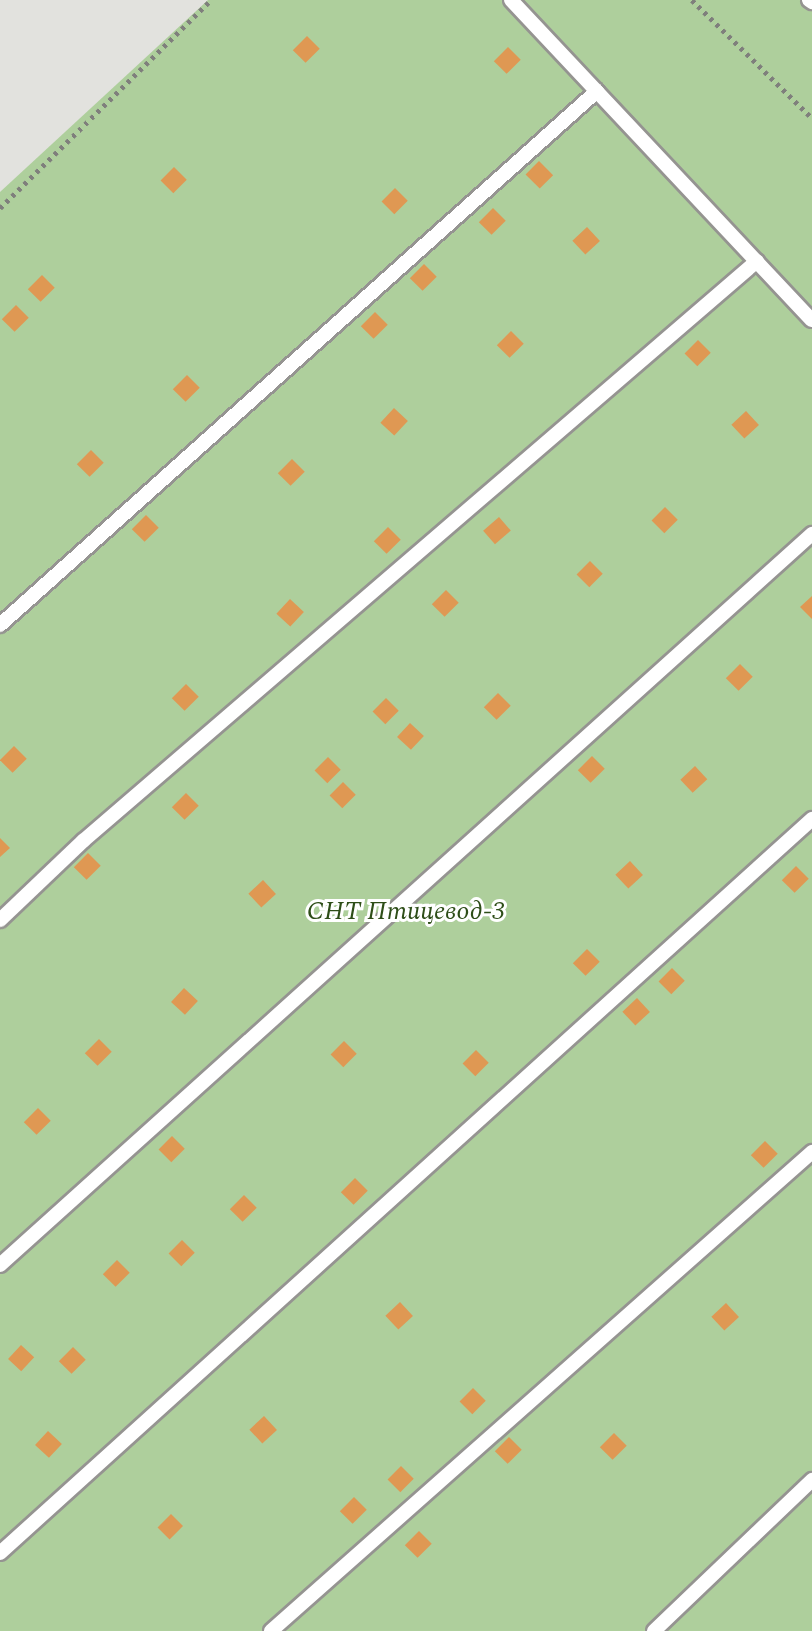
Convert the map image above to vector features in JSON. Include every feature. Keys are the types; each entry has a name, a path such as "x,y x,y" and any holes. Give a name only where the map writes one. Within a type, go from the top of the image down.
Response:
{"lane":[{"path":"511,0 812,320"},
{"path":"0,625 597,91"},
{"path":"0,920 83,841 757,261"},
{"path":"0,1265 812,534"},
{"path":"0,1553 812,819"},
{"path":"271,1631 812,1152"},
{"path":"654,1631 812,1480"}],"path":[{"path":"0,208 211,0"},
{"path":"692,0 812,118"}],"green space":[{"name":"СНТ Птицевод-3","path":"208,0 812,0 812,1631 0,1631 0,192"}],"building":[{"path":"307,36 320,49 306,63 293,50"},
{"path":"508,47 521,60 507,74 494,61"},
{"path":"539,161 553,175 540,189 526,174"},
{"path":"174,167 187,180 173,193 161,180"},
{"path":"395,188 408,201 394,214 382,201"},
{"path":"493,208 506,221 492,235 479,222"},
{"path":"587,227 600,241 585,255 572,241"},
{"path":"424,264 437,277 423,291 410,278"},
{"path":"42,275 55,288 41,302 28,289"},
{"path":"16,305 29,318 15,332 2,319"},
{"path":"375,312 388,325 374,339 361,326"},
{"path":"511,331 524,344 510,358 497,345"},
{"path":"698,340 711,353 697,366 685,353"},
{"path":"187,375 200,388 186,402 173,389"},
{"path":"394,408 408,421 394,436 380,423"},
{"path":"746,411 759,425 744,439 731,425"},
{"path":"91,450 104,463 90,477 77,464"},
{"path":"292,459 305,472 291,486 278,473"},
{"path":"665,507 678,520 664,533 652,520"},
{"path":"146,515 159,528 145,542 132,529"},
{"path":"499,517 511,531 495,544 483,531"},
{"path":"388,527 401,540 387,554 374,541"},
{"path":"590,561 603,574 589,587 577,574"},
{"path":"446,590 459,603 445,617 432,604"},
{"path":"812,596 812,619 800,607"},
{"path":"290,599 304,612 290,627 276,614"},
{"path":"740,664 753,677 739,691 726,678"},
{"path":"186,684 199,697 185,711 172,698"},
{"path":"498,693 511,706 497,720 484,707"},
{"path":"386,698 399,711 385,724 373,711"},
{"path":"410,723 424,736 411,750 397,737"},
{"path":"14,746 27,759 13,773 0,760"},
{"path":"592,756 605,769 591,783 578,770"},
{"path":"328,757 341,770 327,783 315,770"},
{"path":"695,766 707,779 693,793 680,780"},
{"path":"343,782 356,795 342,808 330,795"},
{"path":"186,793 199,806 185,820 172,807"},
{"path":"0,838 10,848 0,857"},
{"path":"88,853 101,866 87,880 74,867"},
{"path":"630,861 643,875 628,889 615,875"},
{"path":"796,866 809,879 795,893 782,880"},
{"path":"263,880 276,894 261,908 248,894"},
{"path":"587,949 600,962 586,976 573,963"},
{"path":"672,968 685,981 671,994 659,981"},
{"path":"184,988 198,1001 185,1015 171,1002"},
{"path":"637,998 650,1012 635,1026 622,1012"},
{"path":"99,1039 112,1052 98,1066 85,1053"},
{"path":"344,1041 357,1054 343,1067 331,1054"},
{"path":"476,1050 489,1063 475,1076 463,1063"},
{"path":"38,1108 51,1121 37,1135 24,1122"},
{"path":"172,1136 185,1149 171,1162 159,1149"},
{"path":"765,1141 778,1154 764,1168 751,1155"},
{"path":"355,1178 368,1191 354,1205 341,1192"},
{"path":"244,1195 257,1208 243,1222 230,1209"},
{"path":"182,1240 195,1253 181,1266 169,1253"},
{"path":"117,1260 130,1273 116,1287 103,1274"},
{"path":"400,1302 413,1316 398,1330 385,1316"},
{"path":"726,1303 739,1317 724,1331 711,1317"},
{"path":"21,1345 34,1357 21,1371 8,1359"},
{"path":"73,1347 86,1360 72,1374 59,1361"},
{"path":"473,1388 486,1401 472,1414 460,1401"},
{"path":"264,1416 277,1430 262,1444 249,1430"},
{"path":"48,1431 62,1444 49,1458 35,1445"},
{"path":"614,1433 627,1446 613,1460 600,1447"},
{"path":"509,1437 522,1450 508,1464 495,1451"},
{"path":"401,1466 414,1479 400,1492 388,1479"},
{"path":"354,1497 367,1510 353,1524 340,1511"},
{"path":"171,1514 183,1526 170,1539 158,1527"},
{"path":"419,1531 432,1544 418,1558 405,1545"}]}
